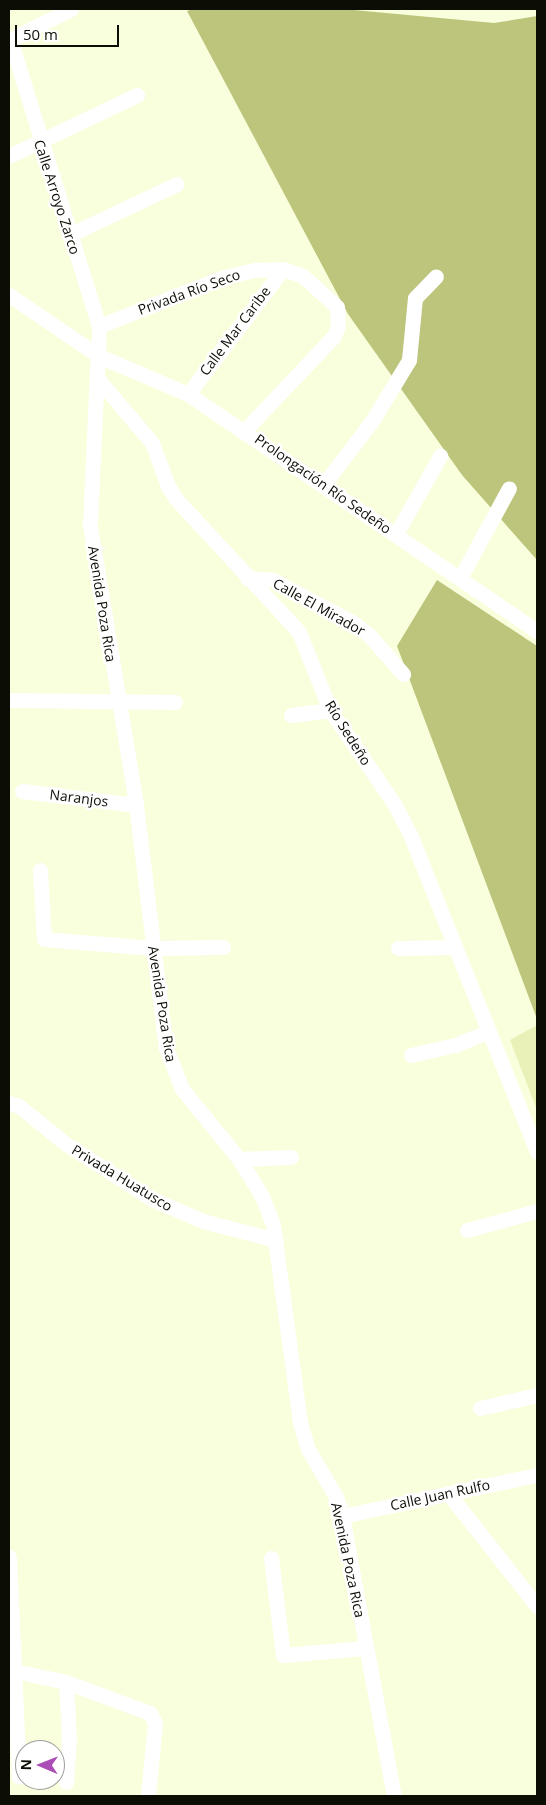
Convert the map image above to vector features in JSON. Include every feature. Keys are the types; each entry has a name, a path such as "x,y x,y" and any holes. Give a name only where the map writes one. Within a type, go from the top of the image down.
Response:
{"street":[{"path":"10,39 71,9"},
{"name":"Calle Arroyo Zarco","path":"10,39 39,141 98,326 99,356"},
{"path":"9,156 137,94"},
{"path":"69,235 177,184"},
{"path":"245,430 324,351 338,326 337,307 332,300 303,276 282,269"},
{"name":"Privada Río Seco","path":"98,326 224,277 254,270 282,269"},
{"name":"Calle Mar Caribe","path":"188,394 282,269"},
{"path":"324,484 372,422 409,360 415,298 436,276"},
{"name":"Prolongación Río Sedeño","path":"9,295 99,356 188,394 245,430 537,631"},
{"path":"98,379 99,356"},
{"name":"Río Sedeño","path":"98,379 152,442 168,486 176,499 247,578 299,632 330,710 404,821 537,1152"},
{"name":"Avenida Poza Rica","path":"98,379 89,494 90,526 136,805 152,948 166,1048 172,1068 182,1089 239,1159 262,1196 276,1240 300,1423 308,1449 336,1497 342,1516 394,1796"},
{"path":"396,534 440,456"},
{"path":"460,578 509,488"},
{"name":"Calle El Mirador","path":"247,578 273,580 354,624 369,635 403,674"},
{"path":"9,700 175,702"},
{"path":"291,715 330,710"},
{"name":"Naranjos","path":"22,791 136,805"},
{"path":"40,870 44,939 152,948 223,947"},
{"path":"398,948 455,947"},
{"path":"411,1055 455,1045 488,1032"},
{"name":"Privada Huatusco","path":"9,1103 20,1106 66,1144 152,1199 203,1221 276,1240"},
{"path":"239,1159 291,1157"},
{"path":"467,1230 537,1211"},
{"path":"480,1408 537,1395"},
{"name":"Calle Juan Rulfo","path":"342,1516 537,1476"},
{"path":"448,1493 537,1606"},
{"path":"9,1557 14,1742"},
{"path":"271,1558 284,1655 366,1648"},
{"path":"13,1671 66,1682 154,1717 148,1796"},
{"path":"66,1682 69,1738 66,1782"}],"green space":[{"path":"193,9 343,9 494,23 537,16 537,560 462,475 348,314 187,11"},
{"path":"437,580 537,646 537,1019 397,646"},
{"path":"537,1025 537,1110 510,1040"}]}
